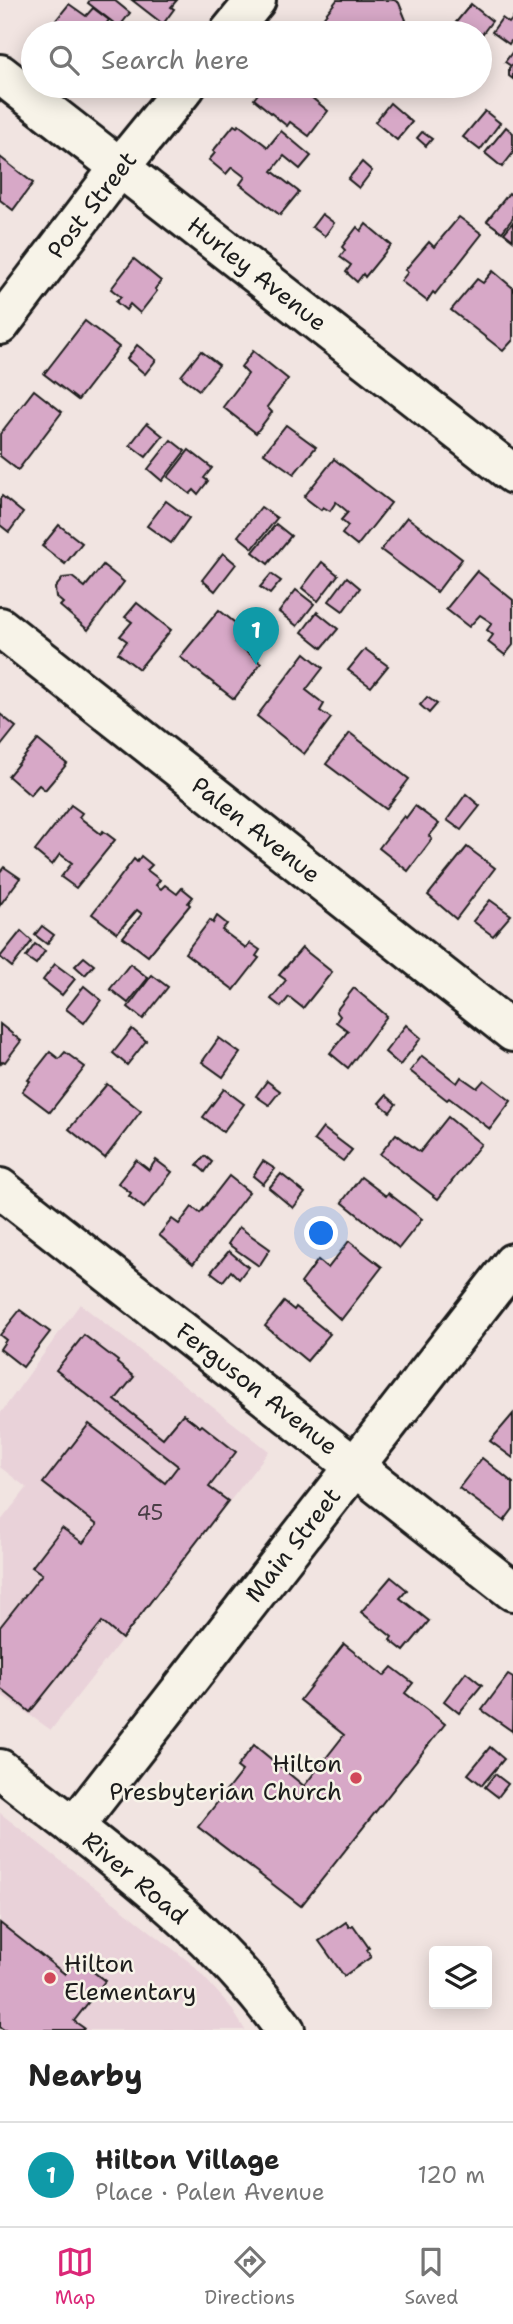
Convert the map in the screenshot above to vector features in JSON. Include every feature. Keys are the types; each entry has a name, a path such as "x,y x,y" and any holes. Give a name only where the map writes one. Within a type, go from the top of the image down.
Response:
{"street":[{"path":"239,21 256,0"},
{"name":"Hurley Avenue","path":"0,74 21,90"},
{"name":"Hurley Avenue","path":"31,98 513,474"},
{"name":"Post Street","path":"0,325 176,98"},
{"name":"Palen Avenue","path":"0,627 513,1032"},
{"name":"Ferguson Avenue","path":"0,1188 513,1591"},
{"name":"Main Street","path":"74,1827 513,1264"},
{"name":"River Road","path":"0,1769 170,1905 228,1960 266,2003 285,2030"}],"shaded area":[{"path":"80,1304 269,1451 51,1730 0,1694 0,1522 27,1488 0,1467 0,1414"},
{"path":"0,1813 192,1964 230,2006 245,2030 0,2030"}],"building":[{"path":"90,0 114,0 130,13 124,21 111,21 88,3"},
{"path":"132,0 177,0 165,21 159,21"},
{"path":"337,0 394,0 399,3 406,20 405,21 320,21"},
{"path":"69,4 86,16 93,8 109,20 108,21 55,21"},
{"path":"471,4 492,21 457,21"},
{"path":"502,18 509,23 513,18 513,42 509,44 492,32"},
{"path":"513,51 513,79 509,76 511,66 505,62"},
{"path":"312,98 328,111 309,136 290,122 287,126 254,99"},
{"path":"390,103 412,122 397,140 375,122"},
{"path":"485,111 500,123 480,150 463,137"},
{"path":"234,125 239,125 268,147 281,131 311,156 300,169 284,156 272,171 299,192 280,215 240,184 245,177 232,167 226,174 209,160"},
{"path":"506,127 513,133 513,153 502,167 485,153"},
{"path":"422,132 432,139 426,146 417,138"},
{"path":"0,157 33,183 13,210 0,200"},
{"path":"362,162 372,171 359,188 348,179"},
{"path":"509,193 513,197 513,218 502,232 487,221"},
{"path":"322,214 334,223 325,236 312,227"},
{"path":"459,217 482,234 427,301 401,281 408,272 405,270 429,242 434,247"},
{"path":"513,222 513,240 504,233"},
{"path":"366,224 391,245 365,277 363,274 357,282 346,272 351,265 340,257 345,250 342,247 357,227 361,231"},
{"path":"134,259 161,281 155,289 157,291 140,313 130,304 126,310 116,302 121,297 111,289"},
{"path":"493,271 513,288 513,340 503,351 451,310 477,279 483,283"},
{"path":"85,321 119,347 78,400 44,374"},
{"path":"137,345 156,360 145,374 127,359"},
{"path":"201,351 219,365 199,390 181,376"},
{"path":"253,351 288,379 267,407 272,412 256,433 223,407 248,374 241,367"},
{"path":"34,390 62,412 18,470 0,456 0,434"},
{"path":"147,423 163,436 146,457 130,445"},
{"path":"286,425 316,447 294,474 264,453"},
{"path":"171,440 185,451 162,481 148,469"},
{"path":"189,450 212,468 204,478 208,481 198,494 194,490 190,494 168,477"},
{"path":"334,459 391,503 357,546 342,534 348,526 341,520 348,512 336,502 330,511 323,507 321,510 304,497"},
{"path":"2,496 23,513 9,532 0,525"},
{"path":"166,501 189,518 171,543 147,526"},
{"path":"261,507 277,518 253,548 238,536"},
{"path":"407,517 462,559 437,592 381,550"},
{"path":"276,524 291,536 268,564 253,552"},
{"path":"59,525 82,543 65,564 42,546"},
{"path":"223,553 236,564 215,591 202,580"},
{"path":"322,562 338,575 318,601 302,588"},
{"path":"103,565 124,582 88,630 60,606 63,603 56,597 55,588 63,578 72,577 85,587"},
{"path":"477,571 513,600 513,645 505,655 488,642 493,635 487,630 492,623 480,615 469,627 446,609"},
{"path":"271,574 281,581 270,594 260,587"},
{"path":"347,577 360,588 343,611 329,601"},
{"path":"296,590 314,604 297,626 279,612"},
{"path":"137,603 171,630 139,669 118,653 127,641 120,636 132,622 125,617"},
{"path":"219,610 244,630 235,642 261,663 234,699 180,657"},
{"path":"317,612 338,629 322,648 302,632"},
{"path":"365,649 388,666 371,687 348,670"},
{"path":"305,653 323,668 306,690 324,704 320,711 331,718 304,754 257,716"},
{"path":"427,697 437,704 429,713 420,705"},
{"path":"0,714 16,727 0,747"},
{"path":"350,733 409,779 386,809 326,764"},
{"path":"38,740 67,764 45,790 39,785 30,795 8,776"},
{"path":"466,794 480,806 461,830 447,820"},
{"path":"71,805 82,813 79,817 101,834 103,831 115,840 76,888 61,877 72,863 60,854 52,865 35,851"},
{"path":"415,806 439,824 429,836 432,839 408,871 379,848"},
{"path":"467,847 495,868 456,919 428,895"},
{"path":"141,856 152,865 147,870 160,880 156,885 161,889 165,885 177,894 182,888 193,897 188,903 190,905 148,956 123,937 142,914 137,910 117,933 92,914 134,859 137,862"},
{"path":"4,867 20,878 0,905 0,872"},
{"path":"490,900 511,915 493,936 473,921"},
{"path":"217,916 227,924 222,930 246,948 250,943 260,950 256,956 259,958 234,990 185,953 210,920 213,923"},
{"path":"42,926 54,935 47,944 35,935"},
{"path":"21,931 32,941 12,967 0,957"},
{"path":"35,944 45,951 36,964 26,957"},
{"path":"302,948 332,972 303,1008 289,997 281,1007 271,999 286,980 279,975"},
{"path":"84,957 94,965 85,975 75,966"},
{"path":"55,964 75,979 62,995 43,980"},
{"path":"130,964 148,978 128,1003 110,989"},
{"path":"152,975 168,987 143,1019 128,1007"},
{"path":"84,986 101,1000 84,1023 66,1009"},
{"path":"354,988 387,1016 348,1068 330,1053 348,1031 336,1022 340,1016 336,1011"},
{"path":"0,1024 21,1041 5,1062 0,1064"},
{"path":"406,1025 421,1038 400,1065 385,1052"},
{"path":"132,1029 146,1041 127,1065 113,1053"},
{"path":"219,1038 240,1053 223,1077 202,1062"},
{"path":"50,1052 59,1059 65,1052 85,1067 50,1112 22,1091"},
{"path":"422,1056 457,1083 461,1077 477,1088 484,1080 511,1101 490,1129 410,1071"},
{"path":"267,1081 280,1091 269,1105 256,1096"},
{"path":"107,1084 141,1111 105,1158 69,1129"},
{"path":"224,1089 244,1104 223,1132 203,1117"},
{"path":"386,1095 396,1104 390,1112 379,1103"},
{"path":"448,1117 481,1144 438,1199 380,1154 396,1134 420,1152"},
{"path":"323,1128 352,1150 343,1161 314,1140"},
{"path":"205,1156 212,1162 205,1172 197,1165"},
{"path":"136,1160 149,1170 156,1160 172,1172 144,1208 118,1183"},
{"path":"263,1161 275,1169 263,1184 253,1176"},
{"path":"281,1174 305,1193 293,1208 269,1188"},
{"path":"229,1176 249,1192 193,1264 159,1235 172,1219 179,1224 192,1207 200,1213"},
{"path":"361,1177 386,1196 388,1193 422,1219 399,1248 342,1202"},
{"path":"239,1227 270,1249 259,1266 228,1244"},
{"path":"349,1241 382,1267 341,1320 301,1283 318,1260 328,1268"},
{"path":"229,1251 248,1267 239,1279 231,1271 223,1281 211,1272"},
{"path":"284,1302 294,1310 296,1307 330,1334 307,1361 265,1326"},
{"path":"20,1310 50,1332 23,1367 0,1349 6,1340 0,1335"},
{"path":"84,1335 134,1377 115,1400 163,1438 183,1414 200,1427 202,1425 236,1452 209,1487 228,1501 122,1639 102,1622 30,1712 0,1688 0,1627 42,1574 32,1567 62,1528 83,1543 97,1525 43,1483 89,1424 165,1483 178,1466 56,1370"},
{"path":"513,1414 513,1458 490,1441"},
{"path":"482,1458 513,1483 513,1509 504,1521 459,1488"},
{"path":"391,1577 407,1590 400,1598 429,1621 404,1651 390,1640 392,1637 361,1612"},
{"name":"Hilton Presbyterian Church","path":"344,1644 384,1676 392,1667 413,1683 405,1693 445,1724 301,1906 198,1827 242,1771 237,1767 254,1745 304,1786 344,1735 300,1700"},
{"path":"466,1672 482,1685 459,1713 444,1701"},
{"path":"508,1675 513,1678 512,1731 482,1710"},
{"path":"490,1747 504,1759 482,1785 468,1774"},
{"path":"495,1774 508,1784 498,1797 485,1787"},
{"path":"346,1922 349,1927 353,1925 369,1948 367,1950 371,1957 344,1976 319,1941"},
{"name":"Hilton Elementary","path":"0,1923 65,1974 77,1959 105,1981 74,2021 84,2028 83,2030 4,2030 0,2027"}],"place":[{"name":"Hilton Village","path":"256,665"},
{"name":"Hilton Presbyterian Church","path":"356,1778"},
{"name":"Hilton Elementary","path":"50,1978"}]}
